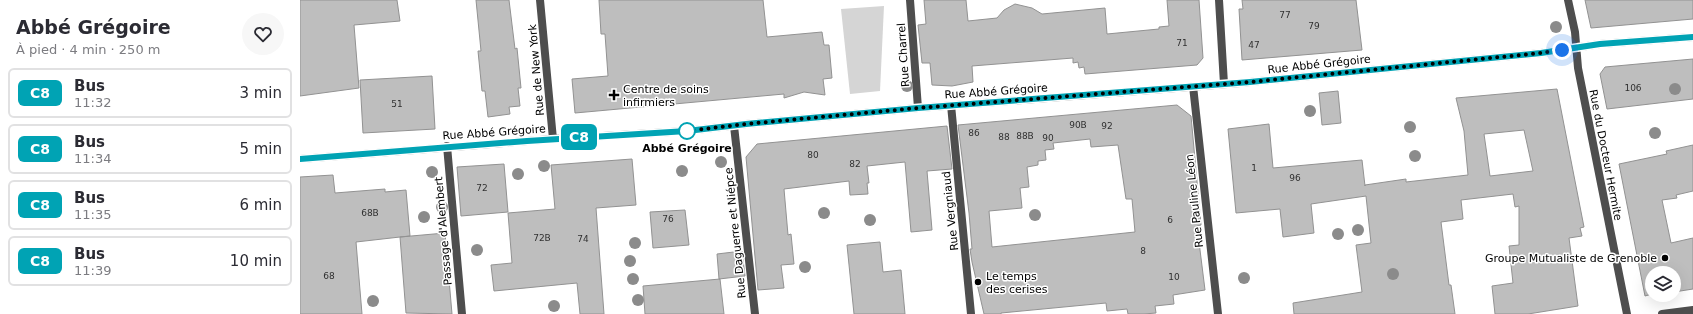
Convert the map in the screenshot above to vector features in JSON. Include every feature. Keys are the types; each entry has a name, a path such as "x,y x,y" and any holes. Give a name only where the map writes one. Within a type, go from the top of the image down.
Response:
{"street":[{"name":"Rue de New York","path":"540,0 553,139"},
{"name":"Rue Charrel","path":"910,0 918,108"},
{"path":"1219,0 1224,84"},
{"name":"Rue du Docteur Hermite","path":"1568,0 1575,32 1575,47 1578,68 1627,314"},
{"name":"Rue Abbé Grégoire","path":"300,158 447,146 687,131 951,105 1224,84 1541,53 1575,47 1693,37"},
{"name":"Rue Pauline Léon","path":"1193,86 1218,314"},
{"name":"Rue Vergniaud","path":"951,105 971,314"},
{"name":"Rue Daguerre et Niépce","path":"734,126 755,314"},
{"name":"Passage d'Alembert","path":"447,146 462,314"},
{"path":"1662,314 1693,310"}],"shaded area":[{"path":"884,6 880,91 850,94 841,9"}],"building":[{"path":"300,0 397,0 400,21 354,25 359,88 300,96"},
{"path":"476,0 509,0 515,49 517,48 521,88 518,88 520,106 509,107 510,114 488,117 485,91 482,91 478,51 481,51"},
{"path":"599,0 763,0 767,37 822,32 824,45 829,45 832,78 823,79 825,95 804,92 784,98 784,94 575,113 572,79 608,76 605,34 601,34"},
{"path":"924,0 966,0 968,21 997,18 1004,10 1015,4 1032,8 1042,14 1105,8 1107,34 1159,29 1159,27 1169,26 1167,0 1199,0 1203,58 1197,65 1085,74 1084,67 1079,68 1078,62 1073,63 1073,58 972,66 973,82 952,86 932,85 930,63 922,63 918,25 926,24"},
{"path":"1242,0 1356,0 1362,50 1242,60 1239,9 1243,9"},
{"path":"1585,0 1693,0 1693,19 1591,28"},
{"path":"1693,59 1693,99 1607,109 1600,74 1605,67"},
{"path":"432,76 435,129 363,133 360,80"},
{"path":"1557,89 1584,227 1580,228 1582,236 1569,238 1578,306 1528,314 1495,314 1492,286 1513,283 1509,246 1519,245 1519,206 1515,207 1513,194 1461,200 1463,219 1441,222 1449,285 1451,285 1455,314 1294,314 1293,303 1362,292 1356,245 1371,243 1366,196 1311,204 1314,233 1283,237 1280,209 1236,213 1228,129 1269,124 1273,168 1362,160 1365,186 1406,179 1406,182 1468,175 1464,131 1456,98","holes":["1524,130 1533,171 1490,176 1484,134"]},
{"path":"1338,91 1341,123 1322,125 1319,93"},
{"path":"1177,105 1191,116 1201,225 1197,226 1205,290 1173,295 1174,304 1155,306 1156,313 1128,314 1127,309 1107,311 1106,303 1001,314 984,314 970,249 972,249 969,213 958,125","holes":["1090,139 1091,147 1118,145 1126,199 1132,199 1135,232 992,247 989,211 1022,208 1020,188 1029,187 1027,167 1038,165 1038,161 1046,160 1045,150 1054,149 1053,143"]},
{"path":"947,126 952,169 927,171 932,230 911,232 905,162 867,166 869,183 867,183 868,194 850,195 849,181 784,189 788,235 791,234 794,264 781,265 784,288 758,290 746,157 757,144"},
{"path":"1693,145 1693,191 1676,195 1677,198 1662,200 1671,243 1693,238 1693,289 1681,291 1681,266 1645,266 1645,296 1619,164 1667,154 1666,151"},
{"path":"632,159 636,205 596,208 604,314 580,314 577,283 494,291 491,265 512,263 508,213 555,209 551,165"},
{"path":"504,164 508,212 461,216 457,167"},
{"path":"333,175 335,193 385,189 385,192 406,190 410,236 356,242 362,314 300,314 300,177"},
{"path":"685,210 689,245 653,248 650,212"},
{"path":"445,233 452,314 406,313 400,237"},
{"path":"880,242 883,272 901,270 905,314 854,314 847,245"},
{"path":"742,251 745,276 719,279 717,254"},
{"path":"720,279 724,314 645,314 643,286"}],"bus line":[{"name":"C8","path":"300,159 447,146 687,131 918,108 1250,82 1541,53 1600,44 1693,37"}],"place":[{"name":"Centre de soins infirmiers","path":"614,95"},
{"name":"Abbé Grégoire","path":"687,131"},
{"name":"Groupe Mutualiste de Grenoble","path":"1665,258"},
{"name":"Le temps des cerises","path":"978,282"}],"route":[{"path":"687,131 918,108 1250,82 1562,50"}]}
